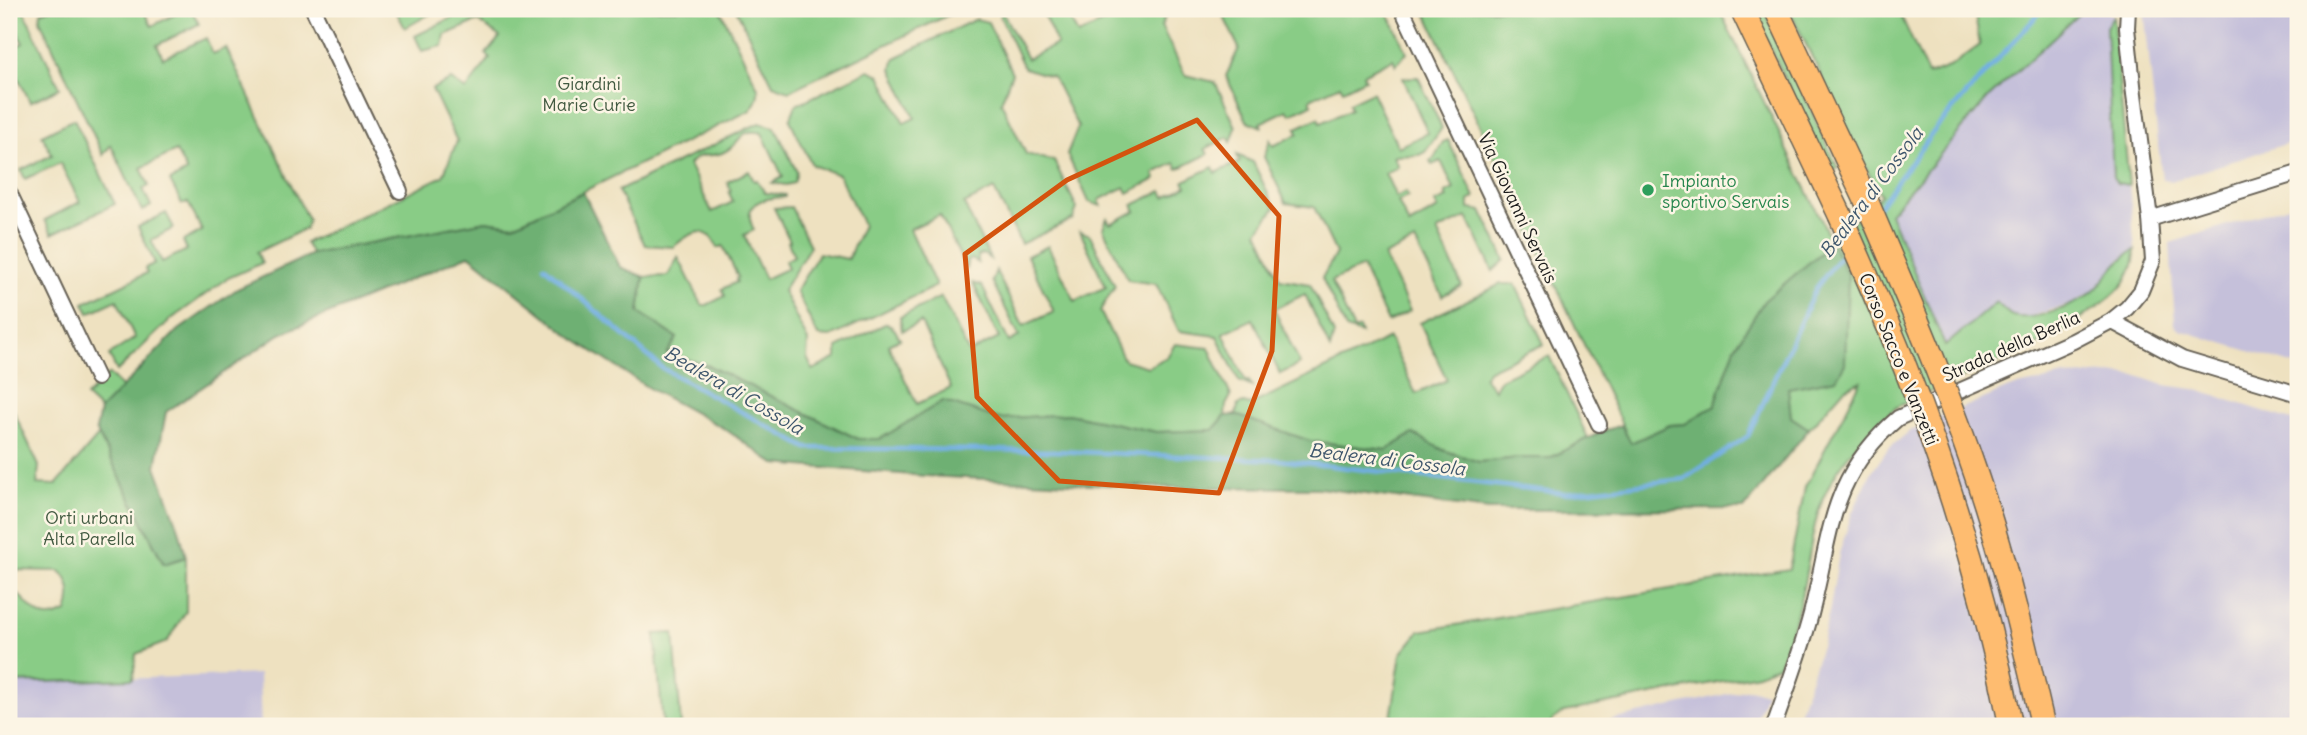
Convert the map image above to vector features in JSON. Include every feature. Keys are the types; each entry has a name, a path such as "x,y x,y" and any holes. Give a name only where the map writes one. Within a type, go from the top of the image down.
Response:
{"main road":[{"name":"Corso Sacco e Vanzetti","path":"1742,9 1840,215 1905,366 1954,504 1982,600 2011,726"},
{"name":"Corso Sacco e Vanzetti","path":"1776,9 1866,200 1930,349 1986,506 2011,590 2043,726"}],"street":[{"path":"313,9 400,191"},
{"name":"Via Giovanni Servais","path":"1402,9 1599,424"},
{"name":"Strada della Berlia","path":"1774,726 1798,661 1836,502 1851,473 1881,432 1898,418 2073,341 2111,321 2127,308 2141,291 2153,261 2127,9"},
{"path":"2150,219 2298,173"},
{"path":"9,192 97,377"},
{"path":"2111,321 2182,359 2298,394"}],"highlighted area":[{"path":"1197,120 1279,216 1272,351 1219,493 1059,481 977,397 965,254 1067,180"}],"shaded area":[{"path":"2084,9 2107,9 2113,16 2106,27 2117,183 2129,185 2135,250 2120,259 2095,290 2071,304 2028,317 2011,316 1996,302 1945,346 1890,213 1989,97"},
{"path":"2144,9 2298,9 2298,140 2171,181 2162,180"},
{"path":"2298,203 2298,366 2180,330 2175,325 2170,243"},
{"path":"2117,374 2194,389 2298,422 2298,726 1795,726 1822,643 1839,554 1852,513 1870,475 1887,450 1911,430 2009,388 2065,376"},
{"path":"259,674 261,726 9,726 9,683"},
{"path":"1749,689 1766,693 1754,726 1585,726"},
{"path":"1497,720 1498,724 1542,726 1390,726"}],"green space":[{"path":"9,9 23,9 60,88 30,102 9,58 9,50 23,43 9,16"},
{"path":"49,9 143,9 152,26 176,14 174,9 191,9 199,24 157,45 163,58 206,38 213,54 226,48 308,220 305,229 257,252 262,263 228,278 170,320 117,371 109,355 135,338 117,300 89,313 84,303 147,273 145,268 155,263 138,227 166,213 174,228 151,240 162,262 187,250 183,241 202,231 188,202 182,204 170,181 187,172 176,151 141,168 149,186 143,189 151,206 142,211 111,145 103,155 40,20 41,12"},
{"path":"395,9 427,9 430,14 405,28"},
{"name":"Giardini Marie Curie","path":"470,9 720,9 758,88 757,98 749,111 514,225 486,221 312,254 305,243 443,176 457,141 432,89 451,80 466,90 490,58 486,54 500,37 478,21 445,35 443,46 422,51 415,36"},
{"path":"736,9 961,9 789,91 773,85"},
{"path":"1001,9 1027,59 1057,44 1041,9 1065,9 1078,35 1109,20 1103,9 1168,9 1161,26 1185,75 1215,82 1236,127 1231,142 1228,137 1205,149 1208,154 1178,169 1175,163 1154,173 1156,179 1128,193 1125,187 1099,200 1101,206 1089,202 1067,154 1078,127 1053,77 1024,68 1000,16"},
{"path":"1220,9 1309,9 1312,15 1325,9 1386,9 1407,52 1396,65 1393,59 1363,74 1365,79 1343,90 1340,85 1310,99 1312,104 1290,114 1287,110 1260,123 1262,127 1247,121 1226,76 1239,48"},
{"path":"1424,9 1719,9 1832,242 1881,195 1789,9 1898,9 1928,75 1951,66 1980,45 1974,9 2084,9 1989,97 1890,213 1945,346 1996,302 2013,316 2045,314 2069,306 2089,295 2118,263 2135,250 2133,266 2127,279 2108,300 2059,335 1898,406 1861,440 1823,497 1798,609 1779,665 1758,674 1565,712 1549,726 1498,724 1496,720 1390,725 1401,654 1420,631 1789,569 1805,487 1861,381 1844,389 1809,429 1791,417 1787,388 1835,379 1832,243 1735,347 1715,405 1685,424 1670,425 1631,443"},
{"path":"1752,9 1764,9 1838,168 1829,172"},
{"path":"2113,16 2129,185 2117,183 2113,177 2106,27"},
{"path":"976,19 988,22 1012,73 1001,102 1026,154 1054,161 1077,208 1073,219 1021,244 994,189 964,204 990,259 983,254 978,256 978,263 972,259 967,261 967,270 940,215 910,229 936,286 831,337 818,336 796,291 819,253 848,259 863,225 839,175 812,165 790,120 796,105 869,70 880,75 904,123 915,118 892,69 895,58"},
{"path":"1418,77 1442,128 1425,152 1419,155 1393,156 1398,167 1385,173 1396,197 1406,192 1408,196 1398,202 1409,225 1438,209 1435,203 1447,198 1445,193 1454,189 1441,161 1432,165 1430,161 1443,142 1448,140 1475,197 1469,201 1469,209 1482,211 1505,260 1493,271 1467,217 1437,231 1462,286 1442,296 1415,241 1384,256 1410,311 1388,322 1362,267 1331,281 1354,330 1359,328 1361,334 1346,329 1322,278 1336,253 1314,207 1286,203 1264,157 1270,140 1273,146 1298,134 1296,128 1318,118 1321,123 1351,109 1349,103 1372,92 1398,147 1428,133 1403,78"},
{"path":"74,119 115,204 52,234 45,220 80,202 60,163 25,179 21,170 52,155 42,135"},
{"path":"759,123 775,127 797,172 794,183 772,183 783,177 762,133 748,132 730,149 719,154 701,156 689,165 712,212 733,202 727,182 749,171 765,193 785,195 756,203 750,213 754,230 744,235 765,279 788,268 785,261 794,256 774,208 791,207 810,246 783,291 808,341 807,358 813,370 837,358 837,348 887,323 900,339 888,345 917,404 951,388 921,322 902,331 900,317 941,297 969,353 999,338 973,283 982,286 1009,342 1019,336 992,281 996,271 1023,326 1054,312 1027,256 1048,246 1075,301 1106,287 1080,231 1090,235 1115,286 1100,311 1124,360 1148,367 1167,357 1175,344 1209,348 1231,396 1226,405 1225,416 1213,430 1157,432 1068,414 999,419 943,401 880,439 858,439 709,366 667,353 677,338 639,312 644,277 668,276 678,257 702,305 707,305 725,296 722,289 737,282 738,277 723,246 718,248 708,235 703,233 691,234 673,247 645,245 618,191"},
{"path":"1237,155 1253,162 1275,208 1258,231 1280,279 1310,284 1334,334 1330,349 1305,294 1274,309 1300,364 1280,374 1253,319 1223,333 1246,382 1249,381 1252,387 1239,381 1217,336 1179,331 1156,284 1128,280 1103,228 1107,218 1110,224 1136,211 1133,205 1162,191 1165,197 1187,186 1184,181 1213,167 1216,173 1240,162"},
{"path":"583,192 620,267 644,277 639,312 677,338 667,354 709,366 858,439 880,439 943,401 999,419 1068,414 1157,432 1213,430 1225,416 1236,415 1310,441 1387,450 1413,434 1443,450 1479,462 1550,458 1621,425 1631,443 1670,425 1685,424 1715,405 1735,347 1764,301 1832,243 1848,276 1845,364 1836,379 1788,388 1791,417 1809,429 1744,509 1488,510 1319,488 1153,487 925,476 775,464 725,429 650,389 574,339 469,255 280,334 166,412 156,466 179,529 186,557 164,564 96,430 100,410 176,332 237,289 312,254 486,221 514,225"},
{"path":"1501,284 1515,284 1544,344 1489,370 1483,377 1494,389 1500,379 1549,356 1588,438 1550,458 1479,462 1443,450 1413,434 1387,450 1310,441 1236,415 1238,405 1250,405 1389,338 1416,394 1447,380 1420,323"},
{"path":"109,374 122,388 100,410 86,397"},
{"name":"Orti urbani Alta Parella","path":"9,401 39,466 37,484 56,485 99,435 163,563 186,557 186,611 167,642 136,654 133,679 9,683 9,589 38,614 50,617 67,612 70,596 67,580 60,571 9,570"},
{"path":"674,633 681,726 663,726 655,634"}],"waterway":[{"name":"Bealera di Cossola","path":"1878,207 1937,127 2043,9"},
{"name":"Bealera di Cossola","path":"544,266 662,368 807,448 1055,451 1279,460 1565,493 1684,479 1748,436 1816,288 1847,247"}],"place":[{"name":"Impianto sportivo Servais","path":"1648,190"}]}
